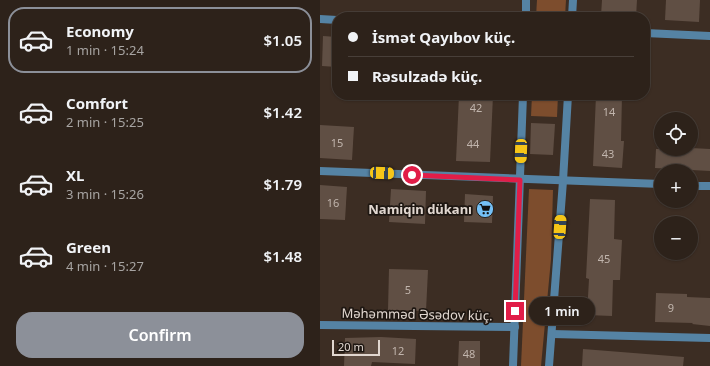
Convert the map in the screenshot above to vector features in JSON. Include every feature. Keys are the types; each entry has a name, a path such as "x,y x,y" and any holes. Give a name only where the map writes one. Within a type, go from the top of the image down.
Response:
{"street":[{"path":"526,0 526,12"},
{"path":"572,12 573,0"},
{"path":"320,19 332,20"},
{"path":"650,33 710,36"},
{"path":"513,366 523,100"},
{"path":"549,366 568,100"},
{"path":"320,171 520,180 654,184"},
{"path":"698,186 710,186"},
{"name":"Məhəmməd Əsədov küç.","path":"320,325 515,327"},
{"path":"552,334 710,338"}],"shaded area":[{"path":"537,0 566,0 565,12 536,12"},
{"path":"532,100 558,100 557,117 531,116"},
{"path":"529,189 553,190 551,259 541,366 521,366"}],"building":[{"path":"602,0 637,0 636,12 601,12"},
{"path":"666,0 700,0 699,22 665,20"},
{"path":"323,36 332,37 332,67 322,66"},
{"path":"459,100 493,100 490,162 456,161"},
{"path":"596,100 622,100 621,141 624,141 622,168 593,166"},
{"path":"531,123 555,124 553,155 530,154"},
{"path":"320,125 354,127 352,160 320,158"},
{"path":"698,148 710,149 710,171 698,170 698,164 655,164 656,156 698,156"},
{"path":"320,185 347,187 345,220 320,219"},
{"path":"391,189 426,191 425,224 389,222"},
{"path":"465,194 493,196 492,223 464,222"},
{"path":"590,199 615,200 614,239 622,240 620,280 613,280 612,316 587,315 589,279 586,278"},
{"path":"389,269 428,270 426,311 388,310"},
{"path":"656,293 687,294 687,297 710,298 710,326 692,324 693,323 655,322"},
{"path":"381,337 416,339 415,364 372,362 371,366 344,366 345,338"},
{"path":"459,341 480,341 480,366 458,366"},
{"path":"583,349 684,357 683,366 582,366"}],"place":[{"name":"Namiqin dükanı","path":"485,209"}],"route":[{"path":"412,175 520,180 518,264 515,311"}]}
